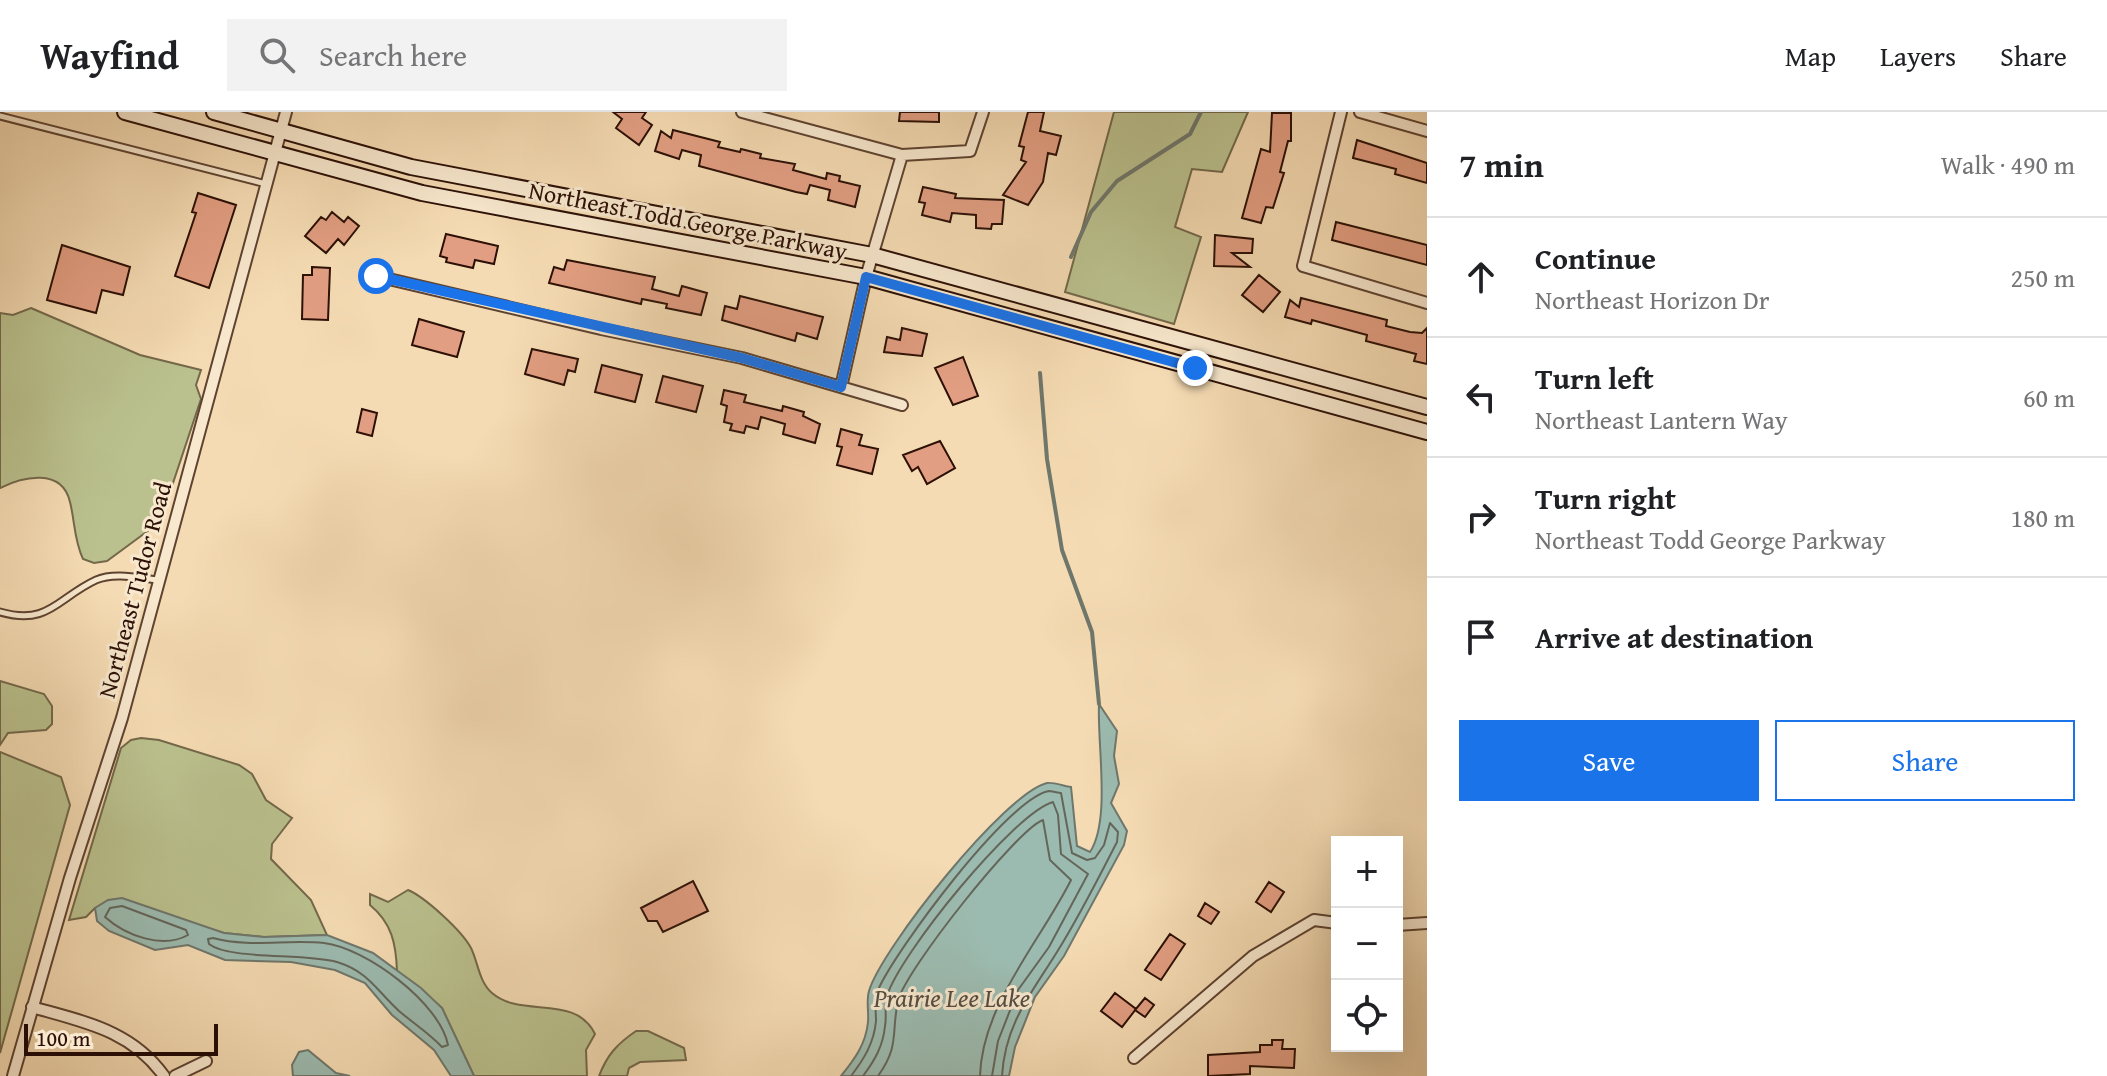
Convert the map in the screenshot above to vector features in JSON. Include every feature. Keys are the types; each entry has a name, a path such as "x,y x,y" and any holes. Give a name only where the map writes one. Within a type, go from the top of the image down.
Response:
{"main road":[{"name":"Northeast Todd George Parkway","path":"125,112 422,193 866,277 1427,432"},
{"name":"Northeast Todd George Parkway","path":"214,112 436,172 872,255 1427,407"}],"street":[{"name":"Northeast Tudor Road","path":"13,1076 122,718 286,112"},
{"path":"742,112 902,155 970,151 983,112"},
{"path":"1341,112 1303,266 1427,303"},
{"path":"1360,112 1427,131"},
{"path":"841,387 866,277 902,155"},
{"path":"376,276 742,358 902,405"},
{"path":"1134,1058 1253,956 1314,920 1331,922"},
{"path":"1403,925 1427,923"},
{"path":"32,1007 109,1029 125,1037 153,1060 164,1076"},
{"path":"175,1076 206,1061"}],"lane":[{"path":"27,123 30,112"},
{"path":"0,116 267,185"},
{"path":"0,612 33,617 63,603 96,580 110,577 158,580"}],"green space":[{"path":"1114,112 1248,112 1222,172 1192,169 1175,227 1201,237 1174,324 1065,292"},
{"path":"31,308 140,355 201,370 196,385 201,399 160,522 107,561 94,563 83,559 70,502 59,484 50,479 30,478 0,488 0,313 13,315"},
{"path":"0,681 44,694 52,706 52,724 46,730 8,733 0,745"},
{"path":"131,740 159,740 239,765 252,774 266,800 292,818 272,844 271,859 311,900 327,935 264,937 224,933 181,920 95,908 86,917 69,920 121,748"},
{"path":"0,752 61,777 70,805 0,1053"},
{"path":"408,890 433,907 460,933 471,948 481,978 492,993 518,1005 575,1014 586,1022 595,1034 586,1050 587,1076 474,1076 442,1008 397,971 388,927 370,905 370,894 388,902"},
{"path":"636,1031 648,1031 684,1048 686,1060 640,1062 629,1068 627,1076 599,1076 613,1050"}],"water":[{"name":"Prairie Lee Lake","path":"1099,704 1117,731 1114,756 1119,784 1111,803 1127,831 1124,845 1064,956 1035,997 1015,1047 1009,1076 841,1076 855,1058 865,1037 868,995 878,970 947,875 1003,814 1028,793 1047,783 1071,787 1077,846 1090,852 1096,838 1102,802"},
{"path":"122,898 224,933 264,937 327,935 373,953 421,988 442,1008 474,1076 451,1076 434,1050 392,1015 365,983 335,970 291,962 225,960 188,945 155,950 109,931 97,921 95,908 108,900"},
{"path":"308,1050 336,1073 350,1076 293,1076 292,1065 299,1052"}],"building":[{"path":"613,112 646,112 642,118 652,125 639,145 616,128 622,119"},
{"path":"900,112 939,112 939,122 899,121"},
{"path":"1028,112 1044,112 1040,131 1061,136 1056,155 1048,153 1043,182 1028,205 1003,195 1026,162 1021,160 1024,147 1019,146"},
{"path":"1272,113 1291,113 1291,141 1288,141 1280,172 1284,173 1273,208 1266,207 1261,223 1242,218 1261,149 1270,152"},
{"path":"673,130 720,142 718,147 740,152 741,149 761,154 760,158 795,164 793,170 826,179 827,173 840,176 839,181 860,186 855,207 828,200 830,190 810,185 807,194 796,192 699,166 701,155 682,150 679,159 655,151 661,131 671,138"},
{"path":"1357,140 1427,163 1427,183 1395,174 1396,169 1353,158"},
{"path":"923,187 956,194 955,198 1004,200 1002,224 992,224 991,229 976,228 976,215 952,213 950,222 922,215 925,203 919,202"},
{"path":"198,193 236,205 209,288 175,276 196,213 192,212"},
{"path":"332,212 344,222 348,217 359,226 344,245 338,239 326,253 305,236 321,217 326,220"},
{"path":"1336,222 1427,245 1427,265 1332,240"},
{"path":"446,234 498,246 494,264 475,260 473,268 446,262 447,258 440,256"},
{"path":"1215,235 1253,239 1252,253 1232,253 1250,267 1214,266"},
{"path":"62,245 130,267 123,295 102,290 96,313 47,300"},
{"path":"567,260 655,277 652,289 679,296 682,286 707,293 701,315 666,308 667,304 642,299 641,304 549,283 554,267 564,270"},
{"path":"312,267 330,268 328,320 302,319 303,275 312,275"},
{"path":"1259,275 1280,292 1263,312 1242,295"},
{"path":"740,296 823,317 817,339 797,333 795,341 722,320 725,306 737,309"},
{"path":"1301,298 1387,320 1386,326 1410,332 1422,333 1427,328 1427,364 1414,361 1416,354 1366,341 1367,335 1312,320 1311,324 1285,317 1290,300 1299,307"},
{"path":"419,319 464,332 457,357 412,345"},
{"path":"902,328 927,334 922,356 884,352 887,337 900,340"},
{"path":"532,349 578,359 575,372 568,370 564,385 525,374"},
{"path":"963,357 978,396 953,405 935,368"},
{"path":"602,365 642,375 635,402 595,392"},
{"path":"663,376 703,386 696,412 656,402"},
{"path":"724,390 746,395 744,402 782,411 783,406 804,412 803,416 820,424 815,443 783,434 785,424 761,417 758,429 746,426 744,433 730,430 732,424 724,422 727,406 721,404"},
{"path":"362,409 377,413 372,436 357,432"},
{"path":"841,429 862,435 859,445 878,449 872,474 837,465 842,447 837,446"},
{"path":"940,441 955,468 927,484 918,467 912,471 903,455"},
{"path":"693,881 708,911 663,932 657,921 648,921 641,908"},
{"path":"1269,882 1284,892 1271,912 1256,902"},
{"path":"1205,903 1219,912 1211,924 1198,916"},
{"path":"1170,934 1185,944 1161,980 1145,970"},
{"path":"1115,993 1136,1009 1122,1027 1101,1011"},
{"path":"1145,998 1154,1005 1145,1017 1135,1010"},
{"path":"1272,1040 1283,1040 1282,1049 1295,1049 1294,1068 1250,1066 1250,1074 1208,1076 1208,1055 1260,1052 1260,1045 1272,1045"}],"waterway":[{"path":"1071,257 1091,212 1117,181 1190,134 1201,112"},
{"path":"1040,373 1047,459 1062,550 1092,632 1099,704"}],"route":[{"path":"376,276 601,329 742,358 841,387 866,277 1195,368"}]}
